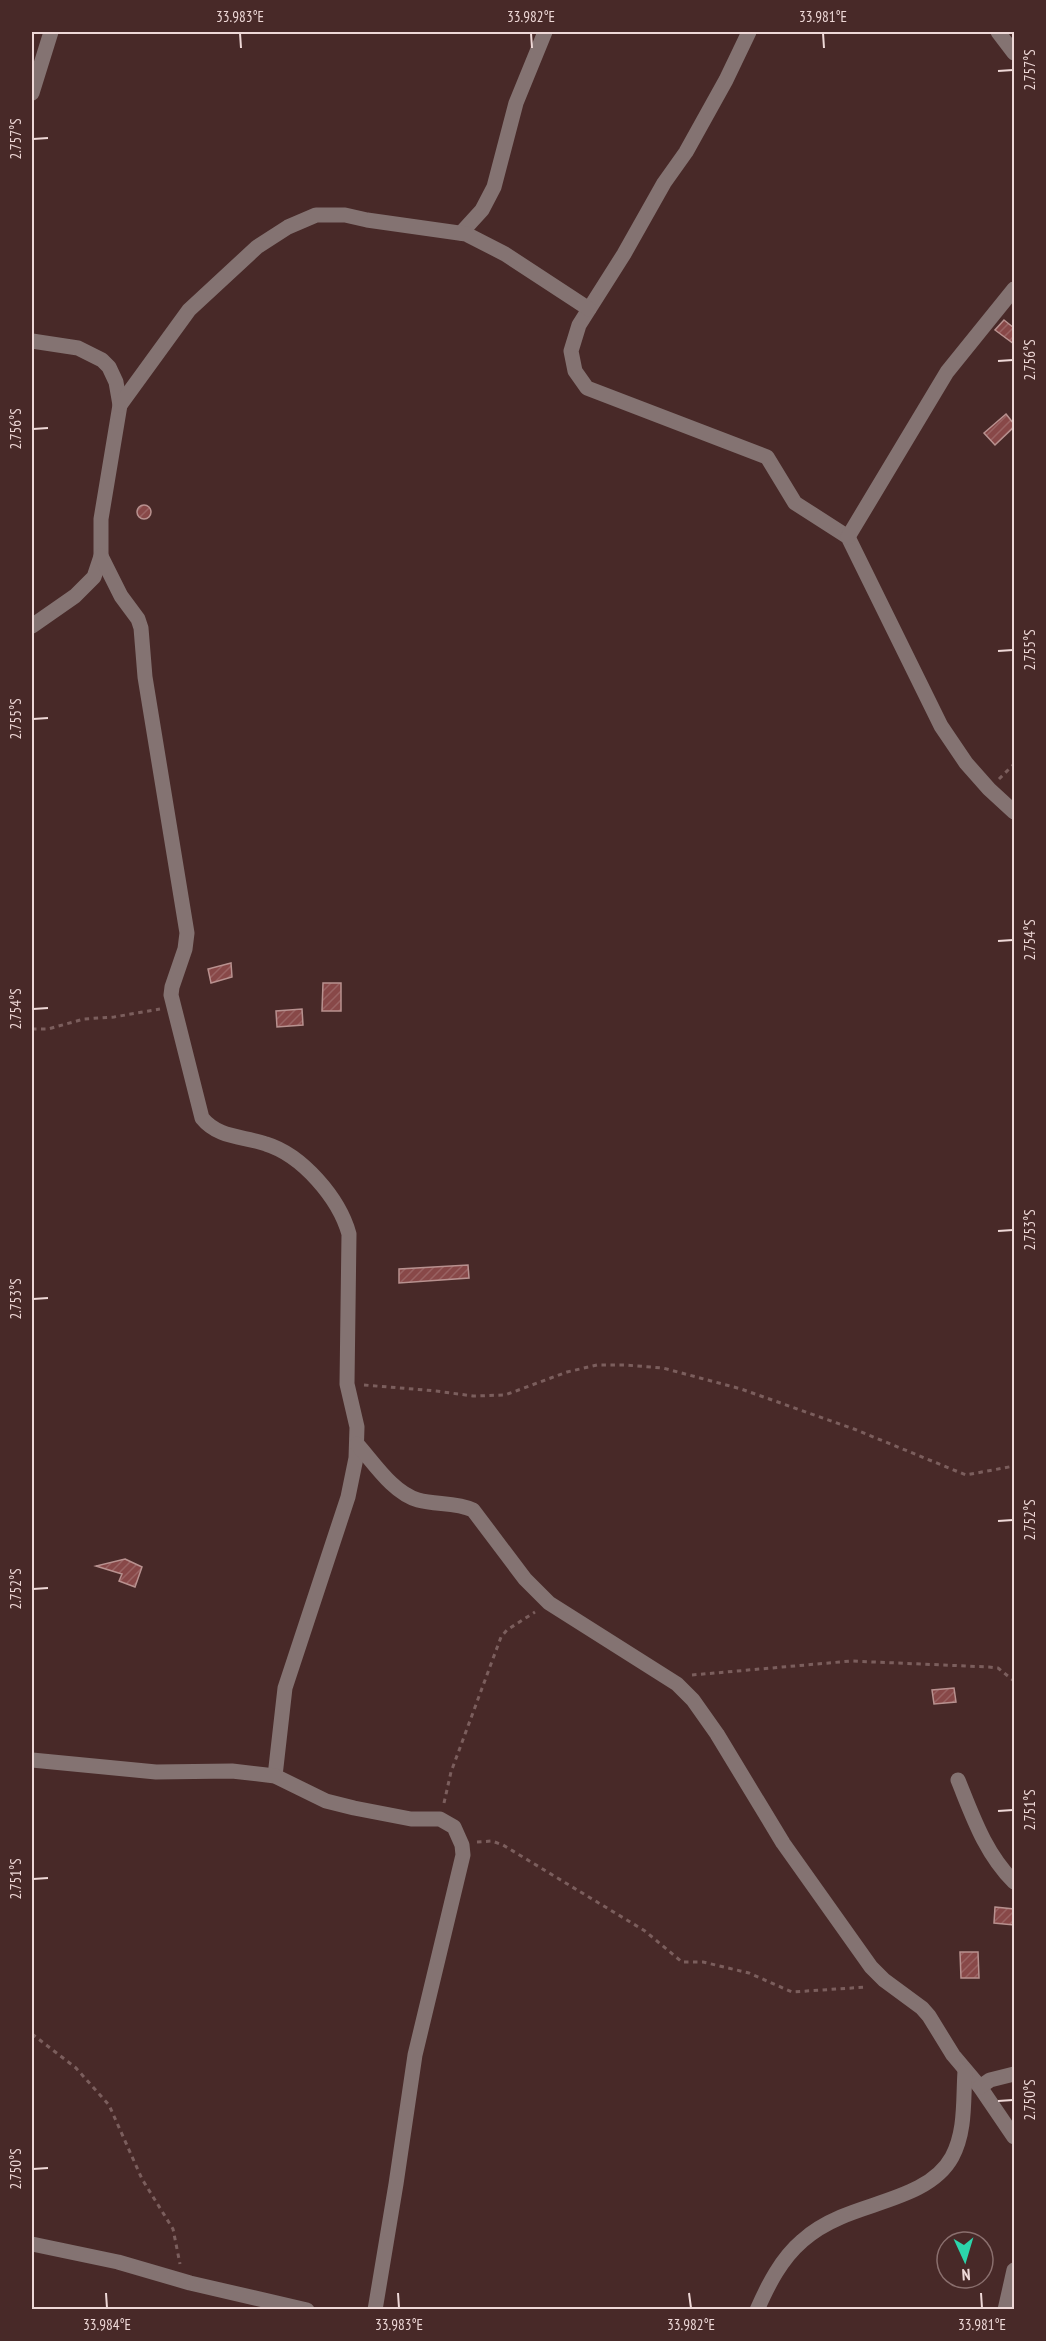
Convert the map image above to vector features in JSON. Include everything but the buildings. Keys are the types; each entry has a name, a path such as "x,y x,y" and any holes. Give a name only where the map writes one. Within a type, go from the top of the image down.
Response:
{"street":[{"path":"32,93 51,32"},
{"path":"461,233 482,210 494,187 516,103 545,32"},
{"path":"749,32 726,80 686,152 664,183 624,254 579,325 571,351 575,371 587,388 767,457 795,503 848,537 942,726 966,763 1014,812"},
{"path":"998,32 1014,52"},
{"path":"120,405 189,310 257,247 288,227 316,215 345,215 461,233 505,254 589,309"},
{"path":"848,537 947,372 1014,289"},
{"path":"32,341 78,348 102,360 109,367 116,382 120,405 101,519 101,556 94,578 75,596 32,626"},
{"path":"101,556 121,596 138,619 141,628 145,677 187,933 185,949 172,987 174,1007 202,1118 216,1132 268,1144 306,1166 336,1205 350,1234 347,1384 357,1427 357,1444 348,1497 285,1688 275,1776"},
{"path":"357,1444 393,1485 416,1500 473,1510 525,1579 549,1603 677,1684 693,1700 735,1763 783,1843 870,1967 929,2016 965,2071 980,2087 1014,2140"},
{"path":"32,1760 156,1772 232,1771 275,1776 326,1800 354,1808 411,1819 440,1819 454,1827 462,1845 461,1866 415,2055 375,2310"},
{"path":"958,1780 984,1844 1014,1882"},
{"path":"757,2310 782,2262 801,2242 840,2217 913,2189 941,2172 957,2146 962,2128 965,2071"},
{"path":"980,2087 990,2080 1014,2074"},
{"path":"32,2244 118,2262 307,2310"},
{"path":"1005,2310 1014,2270"}],"path":[{"path":"989,789 1014,764"},
{"path":"32,1029 48,1029 84,1019 114,1017 174,1007"},
{"path":"347,1384 473,1396 505,1395 567,1372 597,1365 663,1368 741,1389 854,1429 966,1475 1014,1466"},
{"path":"440,1819 451,1772 501,1637 507,1629 549,1603"},
{"path":"666,1677 851,1661 998,1668 1014,1681"},
{"path":"462,1845 485,1841 503,1845 645,1931 682,1962 703,1962 749,1973 792,1992 862,1986 896,1989"},
{"path":"32,2034 76,2068 109,2105 142,2179 173,2229 182,2280"}]}
